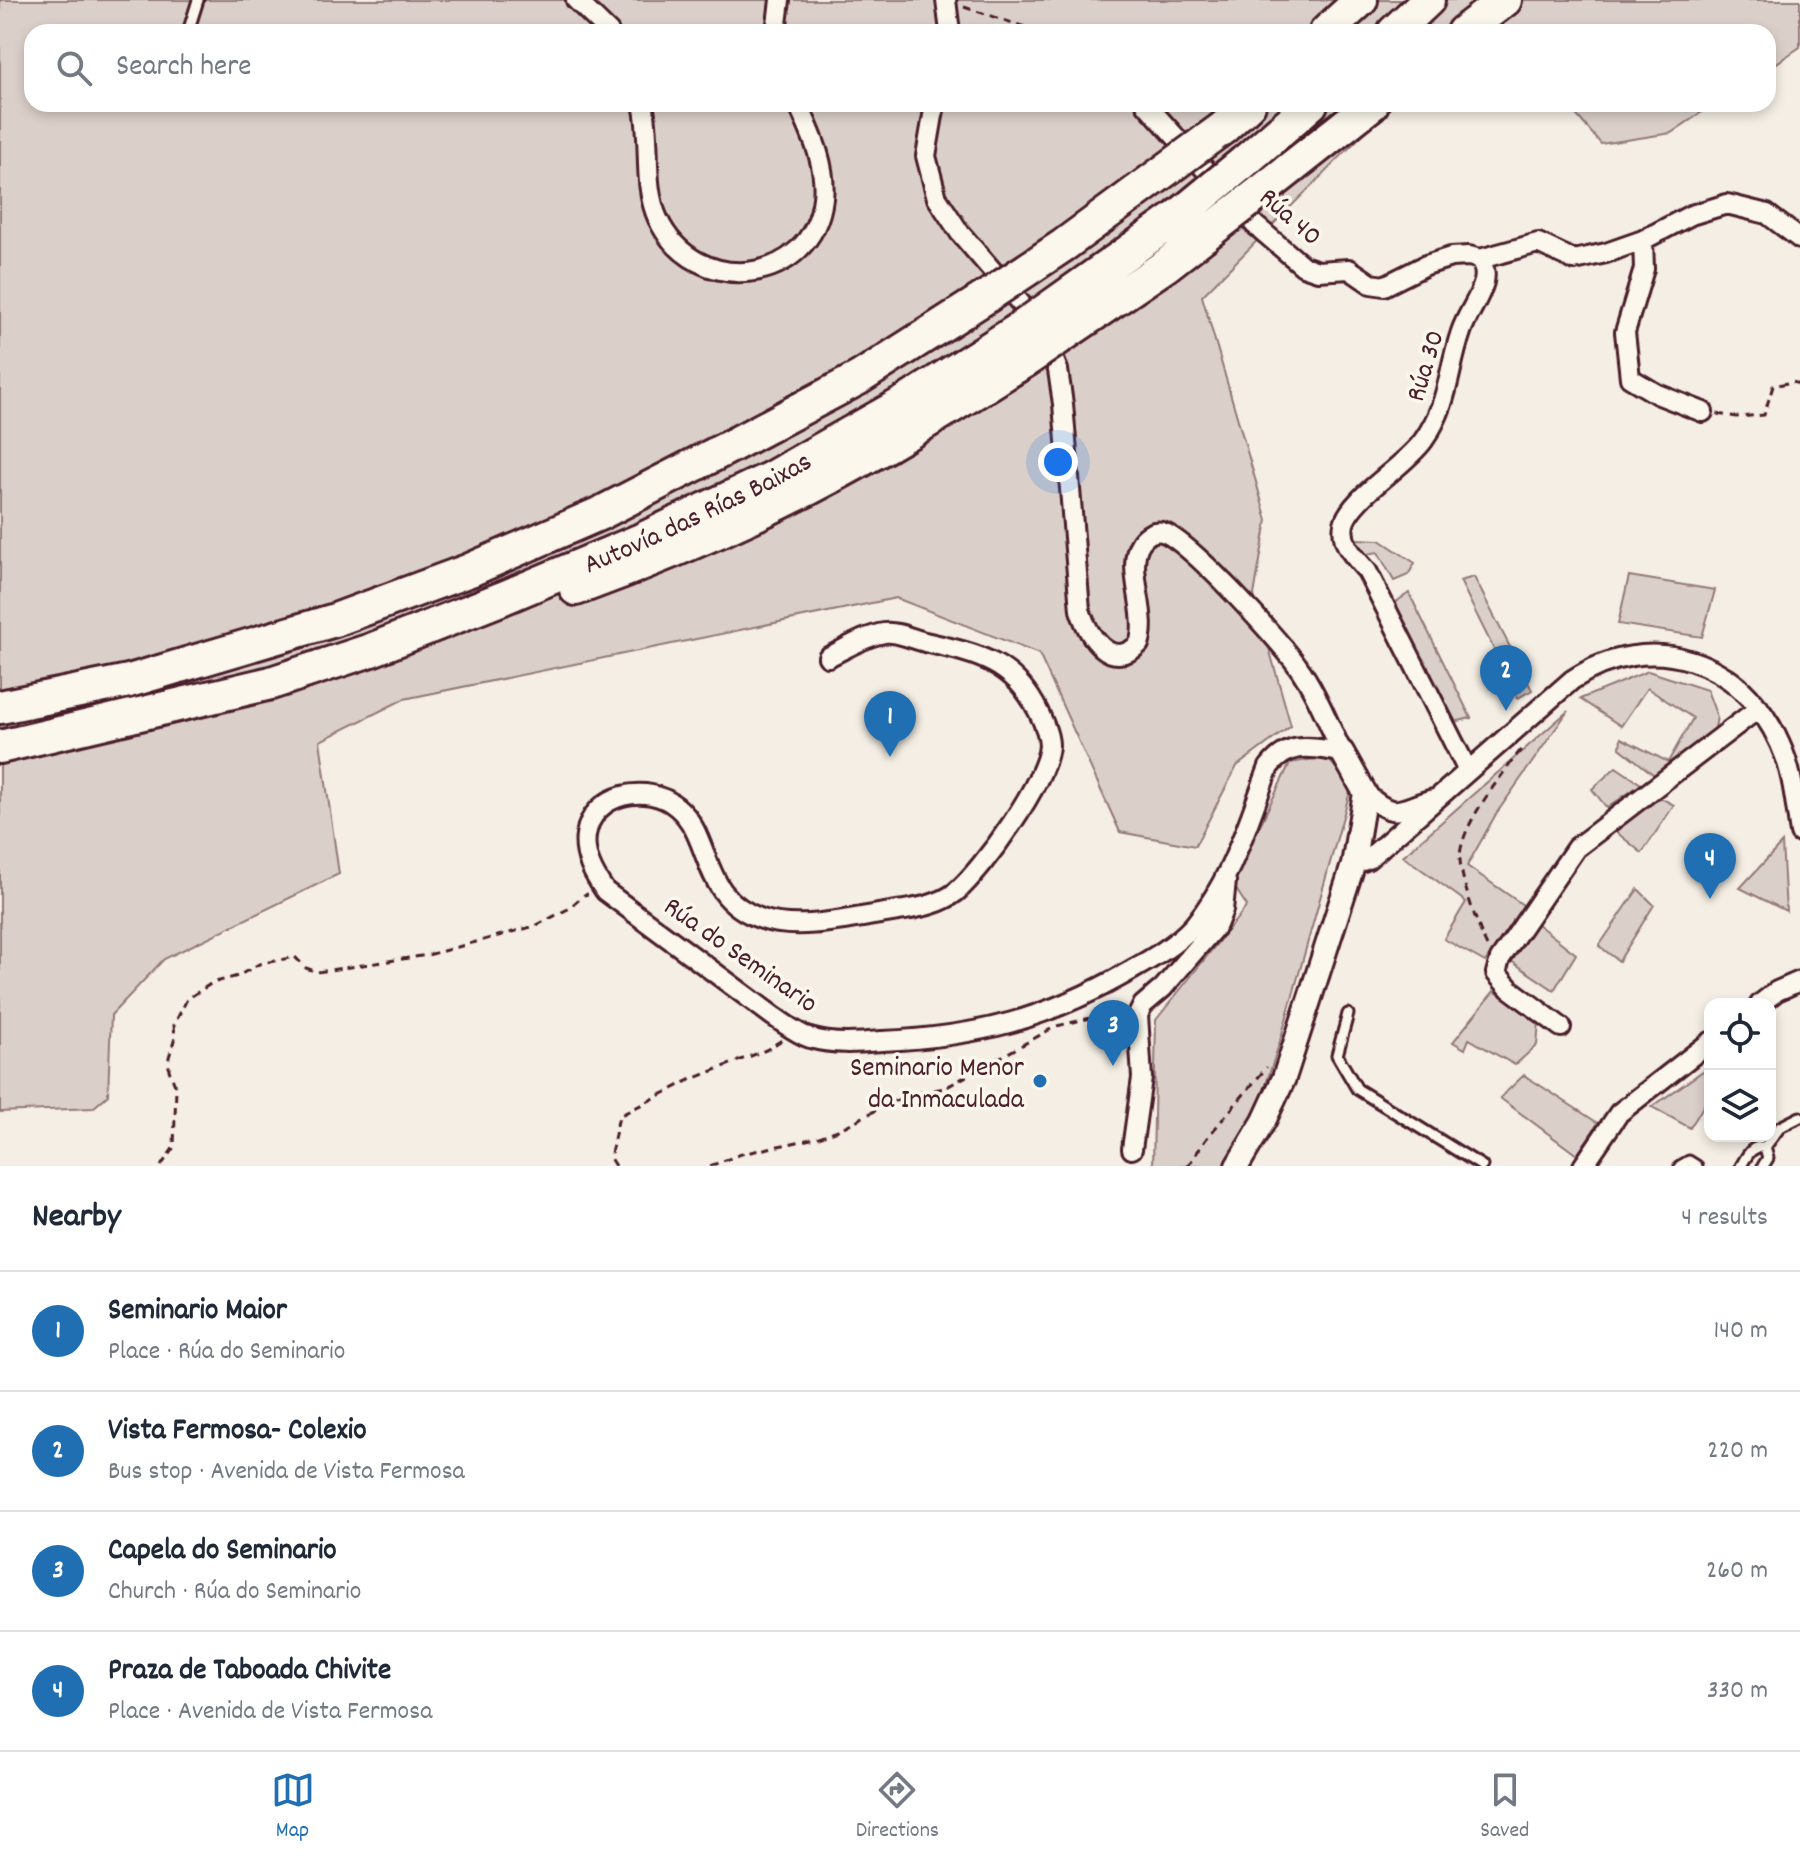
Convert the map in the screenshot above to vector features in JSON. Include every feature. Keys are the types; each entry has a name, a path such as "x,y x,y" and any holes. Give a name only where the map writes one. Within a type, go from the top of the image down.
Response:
{"highway":[{"path":"1335,24 1361,0"},
{"path":"1402,24 1428,0"},
{"path":"1474,24 1505,0"},
{"name":"Autovía das Rías Baixas","path":"0,707 129,681 335,620 470,570 601,513 859,378 1064,245 1240,112"},
{"name":"Autovía das Rías Baixas","path":"0,747 271,683 371,650 641,540 771,478 907,401 1020,347 1302,112"},
{"path":"1020,347 1165,266 1362,112"}],"street":[{"path":"576,0 601,24"},
{"path":"777,24 780,0"},
{"path":"946,0 949,24"},
{"path":"645,112 650,186 659,220 673,243 696,262 714,270 739,272 767,268 789,256 808,236 821,208 823,183 818,156 801,112"},
{"path":"934,112 926,156 937,198 960,233 1028,314 1048,345 1058,370 1080,610 1092,639 1103,649 1119,653 1139,644 1143,628 1136,557 1140,543 1150,533 1160,531 1171,536 1219,580 1297,665 1365,793 1382,809 1390,812 1437,798"},
{"name":"Rúa 40","path":"1153,112 1255,225 1303,266 1318,271 1349,269 1371,284 1384,286 1426,265 1451,257 1480,259 1538,243 1574,260 1606,253 1643,240 1691,215 1727,204 1767,214 1800,239"},
{"path":"1643,240 1644,269 1625,332 1630,378 1657,394 1703,412"},
{"name":"Rúa 30","path":"1468,771 1367,571 1350,552 1343,534 1348,512 1408,459 1422,442 1444,404 1461,332 1485,279 1485,269 1480,259"},
{"name":"Rúa do Seminario","path":"828,657 886,632 946,646 997,664 1028,690 1044,724 1049,743 1047,757 1017,814 974,873 955,892 925,906 802,924 762,920 730,900 715,881 692,826 680,808 666,799 649,793 613,799 599,809 586,836 592,872 605,891 796,1032 829,1042 853,1043 977,1033 1012,1024 1090,993 1168,948 1195,923 1226,878 1269,767 1278,755 1302,747 1342,752"},
{"path":"1353,865 1368,859 1572,680 1620,658 1666,655 1703,664 1731,681 1759,708 1770,723 1787,761 1800,833"},
{"path":"1561,1027 1499,978 1496,973 1500,959 1576,848 1759,708"},
{"path":"1237,1166 1274,1101 1295,1045 1353,865 1365,793"},
{"path":"1132,1149 1142,1078 1138,1015 1143,1005 1163,988 1217,925 1223,910 1226,878"},
{"path":"1768,998 1800,981"},
{"path":"1583,1166 1619,1113 1704,1047"}],"lane":[{"path":"190,24 198,0"},
{"path":"1348,1014 1337,1055 1357,1089 1482,1166"},
{"path":"1765,1147 1780,1127 1800,1117"},
{"path":"1741,1166 1752,1149 1765,1147"},
{"path":"1763,1166 1768,1158 1765,1147"},
{"path":"1680,1166 1689,1161 1697,1166"}],"path":[{"path":"961,0 965,8 1015,24"},
{"path":"1703,412 1737,417 1764,415 1773,386 1792,382 1800,384"},
{"path":"1493,954 1478,926 1460,866 1460,856 1479,808 1522,748"},
{"path":"161,1166 174,1147 176,1088 169,1070 175,1038 174,1025 187,999 212,983 238,976 259,964 295,957 306,968 317,972 428,955 535,926 568,909 584,895 605,891"},
{"path":"710,1166 741,1154 816,1138 838,1130 892,1102 945,1088 1054,1027 1143,1005"},
{"path":"615,1166 610,1158 619,1116 690,1080 766,1050 796,1032"},
{"path":"1188,1166 1237,1100 1278,1056 1295,1045"}],"shaded area":[{"path":"0,0 1800,0 1800,47 1776,64 1776,24 24,24 24,112 1385,112 1202,296 1267,520 1254,595 1291,726 1237,766 1195,846 1120,832 1039,654 896,598 404,699 320,741 339,874 164,959 111,1015 108,1095 93,1108 0,1112"},
{"path":"1574,112 1702,112 1671,133 1601,144"},
{"path":"1355,539 1380,540 1415,563 1408,575 1394,581 1378,552 1361,555"},
{"path":"1629,576 1715,590 1702,637 1618,624"},
{"path":"1474,577 1532,690 1518,698 1460,581"},
{"path":"1409,593 1471,718 1450,723 1393,604"},
{"path":"1648,671 1707,690 1717,717 1714,733 1658,778 1620,748 1621,738 1668,762 1693,718 1647,688 1621,726 1580,699"},
{"path":"1568,711 1496,814 1467,866 1523,905 1485,962 1444,939 1466,902 1403,856"},
{"path":"1327,757 1351,788 1257,1112 1225,1166 1153,1166 1156,1020 1247,906 1232,883 1290,763"},
{"path":"1616,767 1641,784 1607,808 1592,789"},
{"path":"1657,796 1674,805 1642,853 1615,831"},
{"path":"1782,843 1786,911 1740,888"},
{"path":"1638,889 1654,905 1619,961 1599,946"},
{"path":"1537,924 1576,954 1554,990 1511,961"},
{"path":"1494,991 1539,1021 1537,1045 1515,1065 1469,1039 1465,1049 1453,1042"},
{"path":"1704,1070 1704,1105 1690,1128 1652,1107"},
{"path":"1524,1075 1598,1123 1577,1155 1500,1098"}],"place":[{"name":"Vista Fermosa- Colexio","path":"1506,711"},
{"name":"Seminario Maior","path":"890,757"},
{"name":"Praza de Taboada Chivite","path":"1710,899"},
{"name":"Capela do Seminario","path":"1113,1066"},
{"name":"Seminario Menor da Inmaculada","path":"1040,1081"}]}
